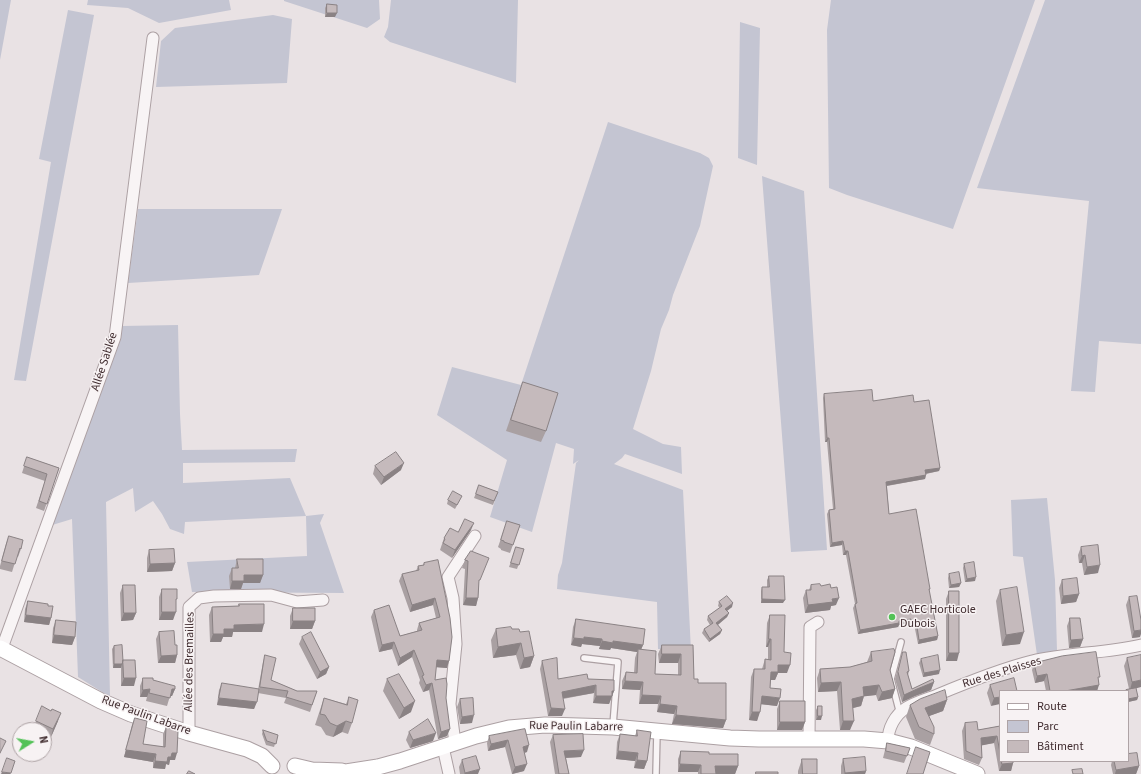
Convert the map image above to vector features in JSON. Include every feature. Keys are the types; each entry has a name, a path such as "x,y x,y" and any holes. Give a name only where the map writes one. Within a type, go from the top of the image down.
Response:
{"street":[{"name":"Allée Sablée","path":"1,648 115,337 153,38"},
{"path":"449,774 450,704 456,644 453,598 448,577 475,536"},
{"name":"Allée des Bremailles","path":"189,733 190,607 200,598 214,596 271,595 297,602 323,600"},
{"path":"809,740 810,627 818,622"},
{"name":"Rue des Plaisses","path":"888,741 892,722 906,708 968,682 1032,661 1141,645"},
{"name":"Rue Paulin Labarre","path":"1,648 131,714 189,733 247,749 262,756 271,770"},
{"name":"Rue Paulin Labarre","path":"353,772 400,761 509,728 545,725 613,727 730,738 809,740 864,739 888,741 911,747 977,774"},
{"path":"271,770 276,763 283,761 292,763 296,770 353,772"},
{"path":"333,774 353,772"}],"lane":[{"path":"900,714 891,679 901,642"},
{"path":"584,658 618,662 613,727"},
{"path":"656,774 658,731"}],"green space":[{"path":"0,0 11,0 0,60"},
{"path":"88,0 229,0 231,10 159,23 128,8 87,5"},
{"path":"284,0 379,0 380,19 367,28"},
{"path":"391,0 518,0 516,83 390,42 384,37 388,27"},
{"path":"831,0 1035,0 953,229 829,188 827,30"},
{"path":"1045,0 1141,0 1141,344 1099,341 1095,392 1071,391 1089,201 977,188"},
{"path":"68,10 94,15 26,381 14,380 51,162 39,159"},
{"path":"273,15 292,19 287,83 156,87 161,41 175,28"},
{"path":"740,22 760,28 757,165 738,158"},
{"path":"608,122 700,153 709,158 713,166 700,226 661,329 651,371 633,429 663,444 681,447 682,474 625,454 614,464 683,490 691,651 658,649 657,602 557,589 576,463 579,460 573,464 574,449 556,443 532,532 490,517 507,460 437,415 452,367 521,385"},
{"path":"762,176 804,191 827,550 791,552"},
{"path":"138,209 282,209 259,275 128,283"},
{"path":"178,325 182,450 297,449 295,462 183,463 183,483 290,478 306,516 185,522 184,534 170,529 153,501 135,512 133,488 106,502 110,697 78,677 72,519 49,526 65,473 122,326"},
{"path":"1047,498 1055,580 1057,651 1037,655 1023,557 1013,556 1011,500"},
{"path":"324,514 320,523 344,593 192,592 187,562 307,556 306,516"}],"building":[{"path":"327,4 337,5 337,13 327,13"},
{"path":"523,382 558,393 546,431 511,420"},
{"path":"872,390 873,401 913,395 914,402 929,400 940,468 925,470 926,475 886,482 889,514 916,509 938,636 919,640 916,620 912,621 911,619 899,621 899,623 860,630 848,551 845,551 843,541 832,543 829,510 835,509 829,438 827,438 824,394"},
{"path":"396,452 404,463 384,477 375,466"},
{"path":"27,457 59,468 47,504 39,501 47,474 24,466"},
{"path":"479,485 498,492 494,501 476,494"},
{"path":"453,491 462,496 457,505 448,500"},
{"path":"465,519 474,523 455,550 443,543 444,538 450,528 458,532"},
{"path":"507,521 520,525 513,545 501,540"},
{"path":"9,536 23,540 15,564 2,561"},
{"path":"1098,545 1100,565 1087,567 1085,555 1082,556 1081,547"},
{"path":"516,547 524,549 519,565 511,563"},
{"path":"174,549 175,563 150,564 149,550"},
{"path":"471,551 489,558 479,580 478,598 466,598 468,561 465,560"},
{"path":"237,559 263,559 263,575 244,575 244,581 232,581 232,568 238,568"},
{"path":"438,560 450,618 452,637 449,661 437,660 435,680 446,678 446,698 450,729 441,732 432,683 426,685 422,676 424,675 414,650 400,658 394,642 382,645 374,610 389,605 400,636 422,630 419,623 440,617 435,598 412,605 402,574 419,570 418,566"},
{"path":"974,562 976,577 967,579 964,564"},
{"path":"959,572 961,583 951,585 949,574"},
{"path":"769,576 784,576 785,600 762,599 762,587 769,587"},
{"path":"1077,578 1079,594 1063,596 1062,580"},
{"path":"820,584 821,586 830,584 831,588 837,587 839,598 832,599 833,602 808,605 806,590 811,590 811,585"},
{"path":"123,585 135,585 136,613 124,613"},
{"path":"1017,587 1024,632 1006,635 1000,590"},
{"path":"162,589 177,589 176,612 162,612"},
{"path":"949,591 959,591 959,653 949,653"},
{"path":"727,596 733,603 725,609 729,613 716,623 722,630 710,639 704,629 713,623 708,616 722,606 719,602"},
{"path":"1137,596 1141,630 1134,631 1129,597"},
{"path":"28,601 53,606 51,618 26,615"},
{"path":"239,604 264,604 264,624 234,625 234,629 224,629 224,634 213,634 212,607 239,606"},
{"path":"293,608 315,608 315,621 293,621"},
{"path":"770,615 785,615 784,652 791,653 790,665 778,665 778,672 771,672 770,688 781,689 780,698 762,696 760,712 752,712 754,669 765,669 765,659 771,660 771,639 769,639"},
{"path":"1070,618 1080,618 1083,639 1071,640"},
{"path":"576,619 645,629 643,645 613,641 613,643 602,641 602,639 584,637 584,639 574,638"},
{"path":"56,620 76,622 75,637 54,635"},
{"path":"511,627 512,629 519,629 520,632 529,631 534,656 524,658 521,643 498,647 496,629"},
{"path":"174,631 175,645 177,645 177,655 161,656 159,632"},
{"path":"311,632 329,667 320,672 302,637"},
{"path":"122,645 122,664 114,664 114,646"},
{"path":"662,645 693,645 694,679 698,679 698,683 726,683 726,720 676,715 677,706 660,704 661,696 642,695 643,682 625,681 626,672 637,673 638,649 656,651 655,674 681,675 681,654 662,654"},
{"path":"894,649 895,652 890,670 895,689 882,692 879,685 863,687 864,696 852,699 854,721 843,721 841,682 821,683 820,669 850,667 872,661 871,652"},
{"path":"903,652 906,652 909,671 907,672 912,689 933,679 934,682 904,695 898,672"},
{"path":"1096,652 1100,677 1098,677 1099,685 1071,690 1050,690 1047,674 1037,676 1034,663 1062,656"},
{"path":"265,655 276,658 271,680 297,691 317,691 312,705 286,697 288,691 260,687"},
{"path":"938,655 940,670 924,673 921,659"},
{"path":"1141,655 1141,680 1132,682 1127,658"},
{"path":"557,658 558,679 587,674 588,679 614,680 614,691 612,691 612,696 596,696 596,685 562,692 565,709 551,708 542,661"},
{"path":"123,660 135,660 136,678 124,678"},
{"path":"399,674 415,701 404,708 387,679"},
{"path":"143,678 153,678 153,680 175,686 175,689 172,689 170,698 149,693 150,689 143,690"},
{"path":"1014,678 1017,690 999,690 999,697 994,698 990,685"},
{"path":"222,683 259,689 257,702 219,698"},
{"path":"1136,688 1138,697 1129,699 1129,690 1126,690"},
{"path":"945,690 947,700 925,708 934,727 934,734 919,727 910,705 920,699"},
{"path":"349,697 358,700 352,723 346,721 337,726 330,723 325,715 320,714 324,698 347,705"},
{"path":"473,698 474,715 462,717 460,699"},
{"path":"780,701 805,701 805,722 780,722"},
{"path":"42,706 51,711 52,709 61,713 53,729 52,722 36,721"},
{"path":"818,706 822,706 822,716 818,716"},
{"path":"135,718 147,721 143,744 165,747 166,727 178,731 177,753 172,753 171,757 168,757 167,762 155,761 156,754 126,750"},
{"path":"428,719 436,733 413,740 409,732"},
{"path":"977,722 978,730 999,726 999,747 997,736 981,738 982,758 966,751 965,723"},
{"path":"525,729 529,745 523,747 527,764 515,767 508,740 491,744 489,736"},
{"path":"263,730 278,735 276,744 267,741"},
{"path":"637,730 651,732 647,761 637,760 638,753 618,751 620,734 637,736"},
{"path":"583,734 584,750 564,751 569,774 559,774 553,735"},
{"path":"0,738 6,741 0,753"},
{"path":"887,743 910,748 907,756 886,751"},
{"path":"916,747 930,752 923,774 907,774"},
{"path":"681,751 709,752 709,754 738,754 738,766 715,766 716,774 701,774 701,765 680,764"},
{"path":"1137,753 1139,766 1116,770 1114,762 1129,762 1129,754"},
{"path":"476,756 480,769 465,773 462,760"},
{"path":"865,757 866,771 845,773 843,759"},
{"path":"7,758 12,760 12,762 15,762 11,773 2,772"},
{"path":"802,759 817,759 817,774 803,774"},
{"path":"1002,762 1013,762 1013,763 1002,764"},
{"path":"1082,769 1083,774 1073,774 1072,770"},
{"path":"189,771 195,774 187,774"},
{"path":"756,772 778,772 778,774 756,774"}],"place":[{"name":"GAEC Horticole Dubois","path":"892,617"}]}
